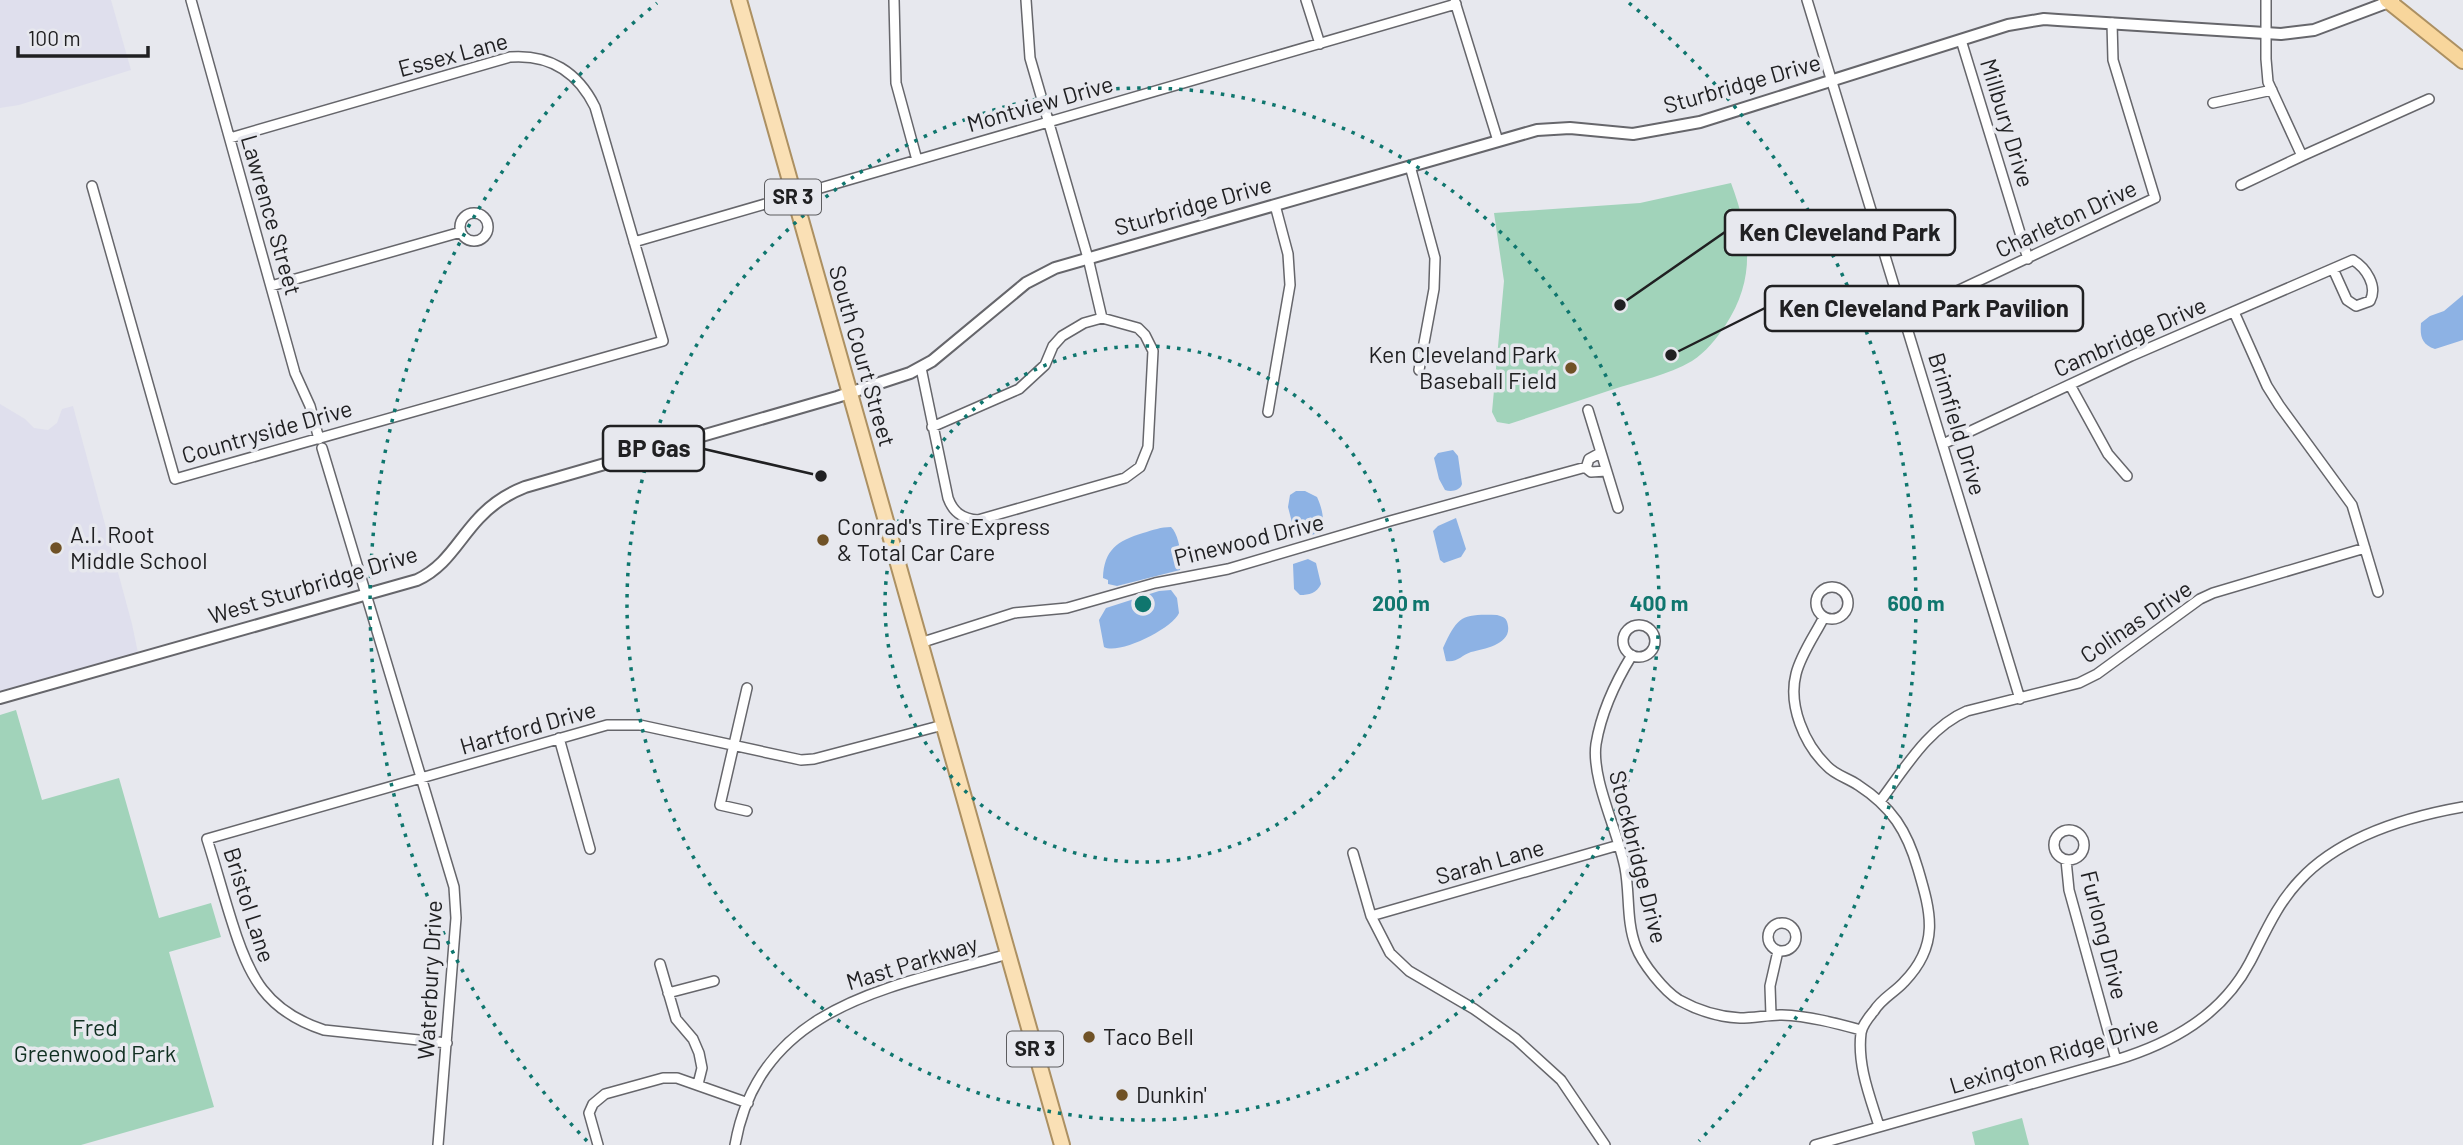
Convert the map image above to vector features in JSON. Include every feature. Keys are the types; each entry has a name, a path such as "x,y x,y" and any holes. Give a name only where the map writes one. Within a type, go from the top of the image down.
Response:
{"highway":[{"path":"2391,1 2463,61"}],"main road":[{"name":"South Court Street","path":"739,0 943,725"},
{"name":"SR 3","path":"943,725 1062,1145"}],"street":[{"name":"Lawrence Street","path":"191,0 295,373 310,406 421,779"},
{"path":"894,0 896,83 917,160"},
{"path":"1026,0 1027,46 1088,258 1102,318"},
{"path":"1307,0 1320,44"},
{"name":"Brimfield Drive","path":"1807,0 2020,699"},
{"path":"2266,0 2268,82 2302,156"},
{"name":"Sturbridge Drive","path":"849,393 896,379 921,368 1026,283 1055,268 1498,141 1553,128 1633,134 1700,122 2008,25 2044,19 2299,33 2391,1"},
{"name":"Montview Drive","path":"634,242 1320,44 1455,2"},
{"path":"1455,2 1498,141"},
{"name":"Charleton Drive","path":"1904,316 2155,198 2113,60 2112,23"},
{"name":"Millbury Drive","path":"1961,40 2028,259"},
{"name":"Essex Lane","path":"230,138 500,60 523,56 561,67 572,75 595,107 663,341"},
{"path":"2213,103 2272,90"},
{"path":"2241,185 2429,99"},
{"path":"1410,166 1435,258 1434,289 1419,370"},
{"name":"Countryside Drive","path":"92,186 175,479 320,442 663,341"},
{"path":"1268,412 1290,285 1288,254 1275,205"},
{"path":"271,286 460,232"},
{"name":"Cambridge Drive","path":"1943,444 2353,260 2361,265 2374,290 2370,301 2356,306 2347,300 2333,269"},
{"path":"2234,312 2267,386 2352,505 2378,592"},
{"path":"921,368 932,427 947,498 956,512 978,520 1125,478 1140,467 1148,447 1153,351 1138,328 1102,318 1084,323 1062,336 1053,346 1045,365 1019,389 932,427"},
{"path":"2070,385 2108,454 2127,476"},
{"name":"West Sturbridge Drive","path":"0,698 366,595 427,575 448,558 486,510 525,487 849,393"},
{"path":"1588,411 1618,508"},
{"name":"Pinewood Drive","path":"1586,467 1589,459 1600,453"},
{"name":"Pinewood Drive","path":"920,643 1014,613 1067,608 1154,583 1228,569 1586,467"},
{"name":"Pinewood Drive","path":"1586,467 1591,472 1606,471"},
{"name":"Colinas Drive","path":"1881,800 1946,722 1967,711 2020,699 2090,678 2200,599 2365,548"},
{"path":"1825,617 1796,674 1794,694 1805,735 1827,767 1881,800 1898,821 1913,849 1927,899 1931,926 1925,953 1904,983 1881,999 1861,1030 1862,1067 1879,1126"},
{"name":"Stockbridge Drive","path":"1632,655 1622,671 1602,722 1596,744 1595,763 1626,869 1628,912 1636,948 1656,979 1677,999 1705,1012 1738,1018 1771,1015 1816,1019 1861,1030"},
{"path":"747,688 720,805 747,811"},
{"name":"Hartford Drive","path":"208,839 607,725 621,723 640,726 788,759 814,759 943,725"},
{"path":"559,738 590,849"},
{"name":"Waterbury Drive","path":"421,779 457,902 438,1145"},
{"name":"Lexington Ridge Drive","path":"1815,1145 2116,1060 2149,1050 2174,1038 2208,1014 2243,974 2276,910 2300,879 2325,858 2372,833 2463,807"},
{"name":"Bristol Lane","path":"208,839 242,956 257,985 280,1008 293,1018 324,1030 447,1043"},
{"name":"Sarah Lane","path":"1371,916 1619,845"},
{"path":"1353,853 1371,916 1383,943 1398,962 1474,1009 1516,1039 1561,1080 1605,1145"},
{"name":"Furlong Drive","path":"2066,860 2069,890 2116,1060"},
{"path":"1771,1015 1770,986 1778,951"},
{"name":"Mast Parkway","path":"735,1145 748,1103 767,1069 797,1034 828,1012 863,996 1008,954"},
{"path":"660,964 676,1019 693,1039 701,1059 698,1084"},
{"path":"668,993 714,981"},
{"path":"598,1145 589,1113 599,1097 669,1077 698,1084 748,1103"}],"shaded area":[{"path":"0,0 111,0 131,70 19,105 0,108"},
{"name":"A.I. Root Middle School","path":"0,404 25,419 34,428 48,430 57,423 62,409 73,406 138,653 0,691"}],"green space":[{"path":"1731,183 1746,238 1746,273 1735,308 1725,326 1706,349 1692,361 1663,374 1509,424 1497,422 1492,412 1504,281 1494,213 1640,203"},
{"name":"Fred Greenwood Park","path":"16,710 42,800 119,778 159,918 211,903 221,937 169,952 214,1107 81,1145 0,1145 0,715"},
{"path":"2022,1118 2029,1145 1975,1145 1972,1132"}],"water":[{"path":"2463,295 2463,340 2435,349 2427,345 2421,336 2421,323 2444,311"},
{"path":"1453,450 1458,456 1462,484 1457,490 1450,491 1445,490 1439,479 1434,458 1438,453"},
{"path":"1296,491 1305,491 1317,497 1323,520 1319,532 1313,535 1295,534 1288,507 1290,495"},
{"path":"1456,518 1466,549 1461,557 1444,563 1440,560 1433,531"},
{"path":"1171,527 1180,547 1180,570 1117,586 1108,584 1108,580 1103,578 1106,560 1119,543 1143,533"},
{"path":"1308,559 1316,563 1321,584 1312,593 1300,595 1294,589 1293,564"},
{"path":"1171,590 1177,598 1179,613 1166,626 1132,644 1104,647 1099,620 1106,608 1159,591"},
{"path":"1475,615 1497,615 1505,618 1508,626 1508,632 1501,641 1456,660 1446,661 1443,648 1457,623"}],"place":[{"name":"Ken Cleveland Park","path":"1620,305"},
{"name":"Ken Cleveland Park Pavilion","path":"1671,355"},
{"name":"Ken Cleveland Park Baseball Field","path":"1571,368"},
{"name":"BP Gas","path":"821,476"},
{"name":"Conrad's Tire Express & Total Car Care","path":"823,540"},
{"name":"A.I. Root Middle School","path":"56,548"},
{"name":"Taco Bell","path":"1089,1037"},
{"name":"Dunkin'","path":"1122,1095"}]}
